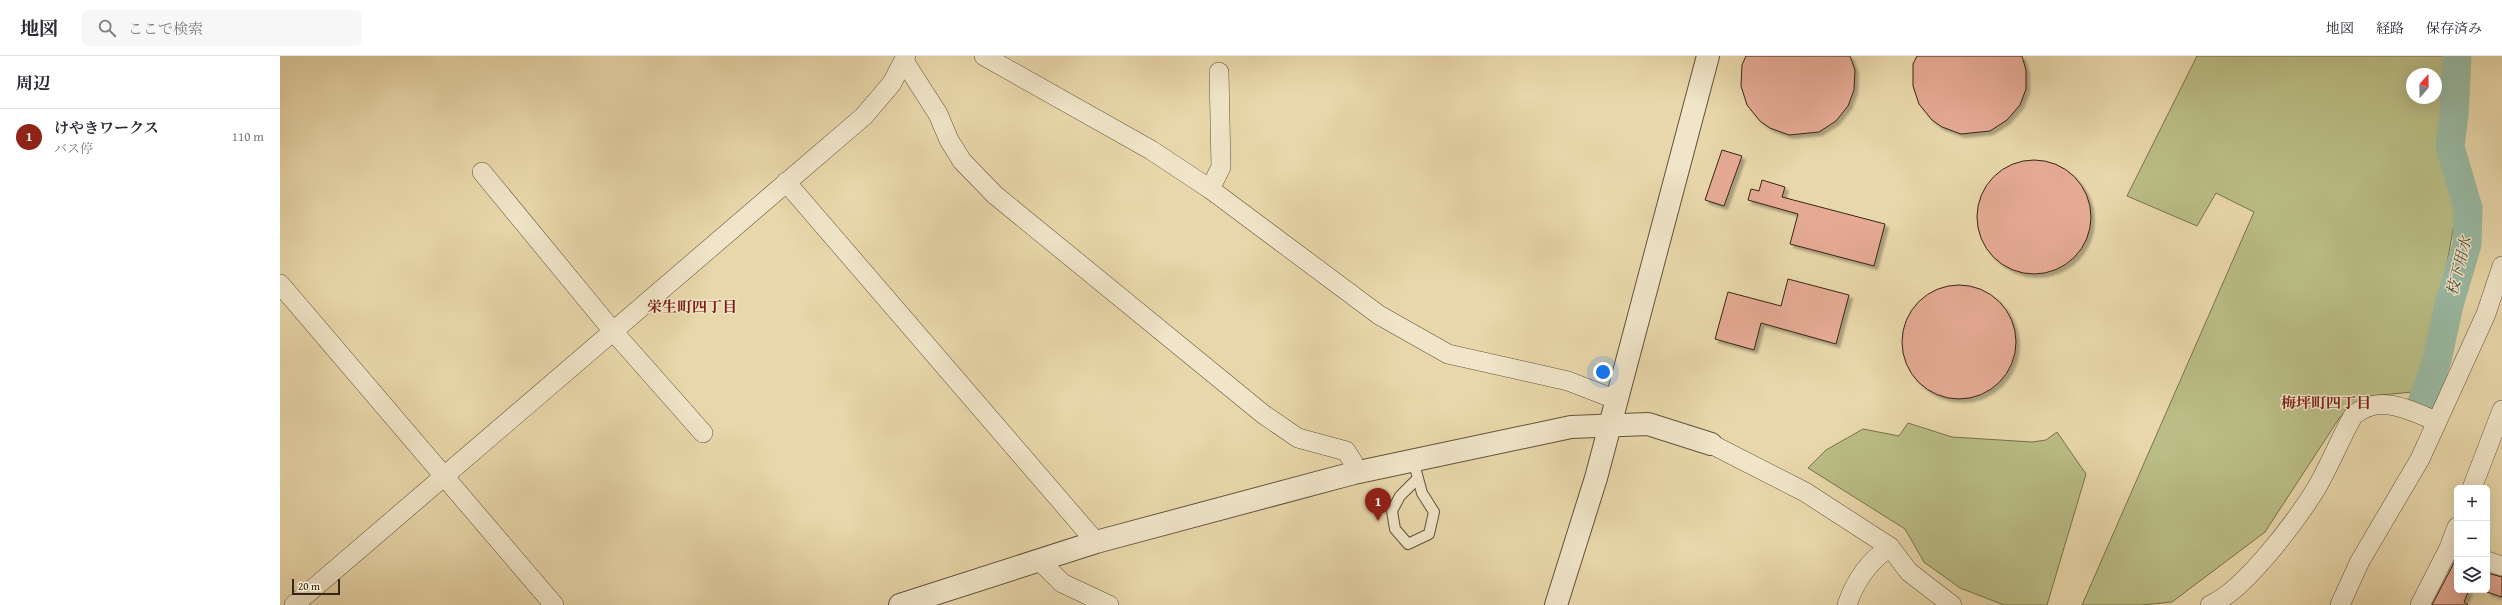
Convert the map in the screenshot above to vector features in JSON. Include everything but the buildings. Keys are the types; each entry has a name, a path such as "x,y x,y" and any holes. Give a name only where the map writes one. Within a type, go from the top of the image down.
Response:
{"street":[{"path":"984,56 1151,150 1210,189 1379,315 1448,354 1568,380 1617,400"},
{"path":"1556,605 1596,478 1708,56"},
{"path":"294,605 396,516 444,478 612,330 864,116 892,83 905,58"},
{"path":"905,58 938,114 949,140 962,161 995,195 1262,414 1298,438 1346,451 1353,462 1354,472"},
{"path":"1210,189 1221,167 1219,72"},
{"path":"482,172 612,330 703,433"},
{"path":"786,182 1096,542"},
{"path":"2340,605 2360,561 2420,460 2436,421 2486,314 2502,266"},
{"path":"280,284 444,478 554,605"},
{"path":"2210,605 2235,590 2251,575 2316,489 2351,419 2362,408 2374,404 2391,405 2436,421"},
{"path":"2473,485 2502,410"},
{"path":"900,605 1096,542 1354,472 1415,469 1571,427 1648,424 1711,444 1806,492 1890,547 1909,572 1952,605"},
{"path":"1847,605 1851,592 1873,558 1890,547"},
{"path":"2420,605 2453,549"},
{"path":"1039,560 1062,583 1109,605"},
{"path":"2490,562 2502,566"}],"lane":[{"path":"1415,469 1422,493 1434,512 1429,534 1408,544 1395,529 1392,511 1415,469"}],"green space":[{"path":"2197,56 2448,56 2465,163 2424,391 2369,396 2340,417 2265,532 2172,602 2142,605 2082,605 2254,212 2216,193 2197,226 2127,196"},
{"path":"1908,423 1952,437 2032,442 2046,440 2057,432 2086,474 2047,605 2004,605 1960,588 1924,562 1905,529 1808,468 1826,450 1863,429 1899,436"}],"waterway":[{"name":"枝下用水","path":"2422,403 2437,360 2449,305 2467,244 2468,208 2450,147 2454,115 2457,56"}],"place":[{"name":"けやきワークス","path":"1378,521"}],"district":[{"name":"栄生町四丁目","path":"692,307"},
{"name":"梅坪町四丁目","path":"2326,403"}]}
